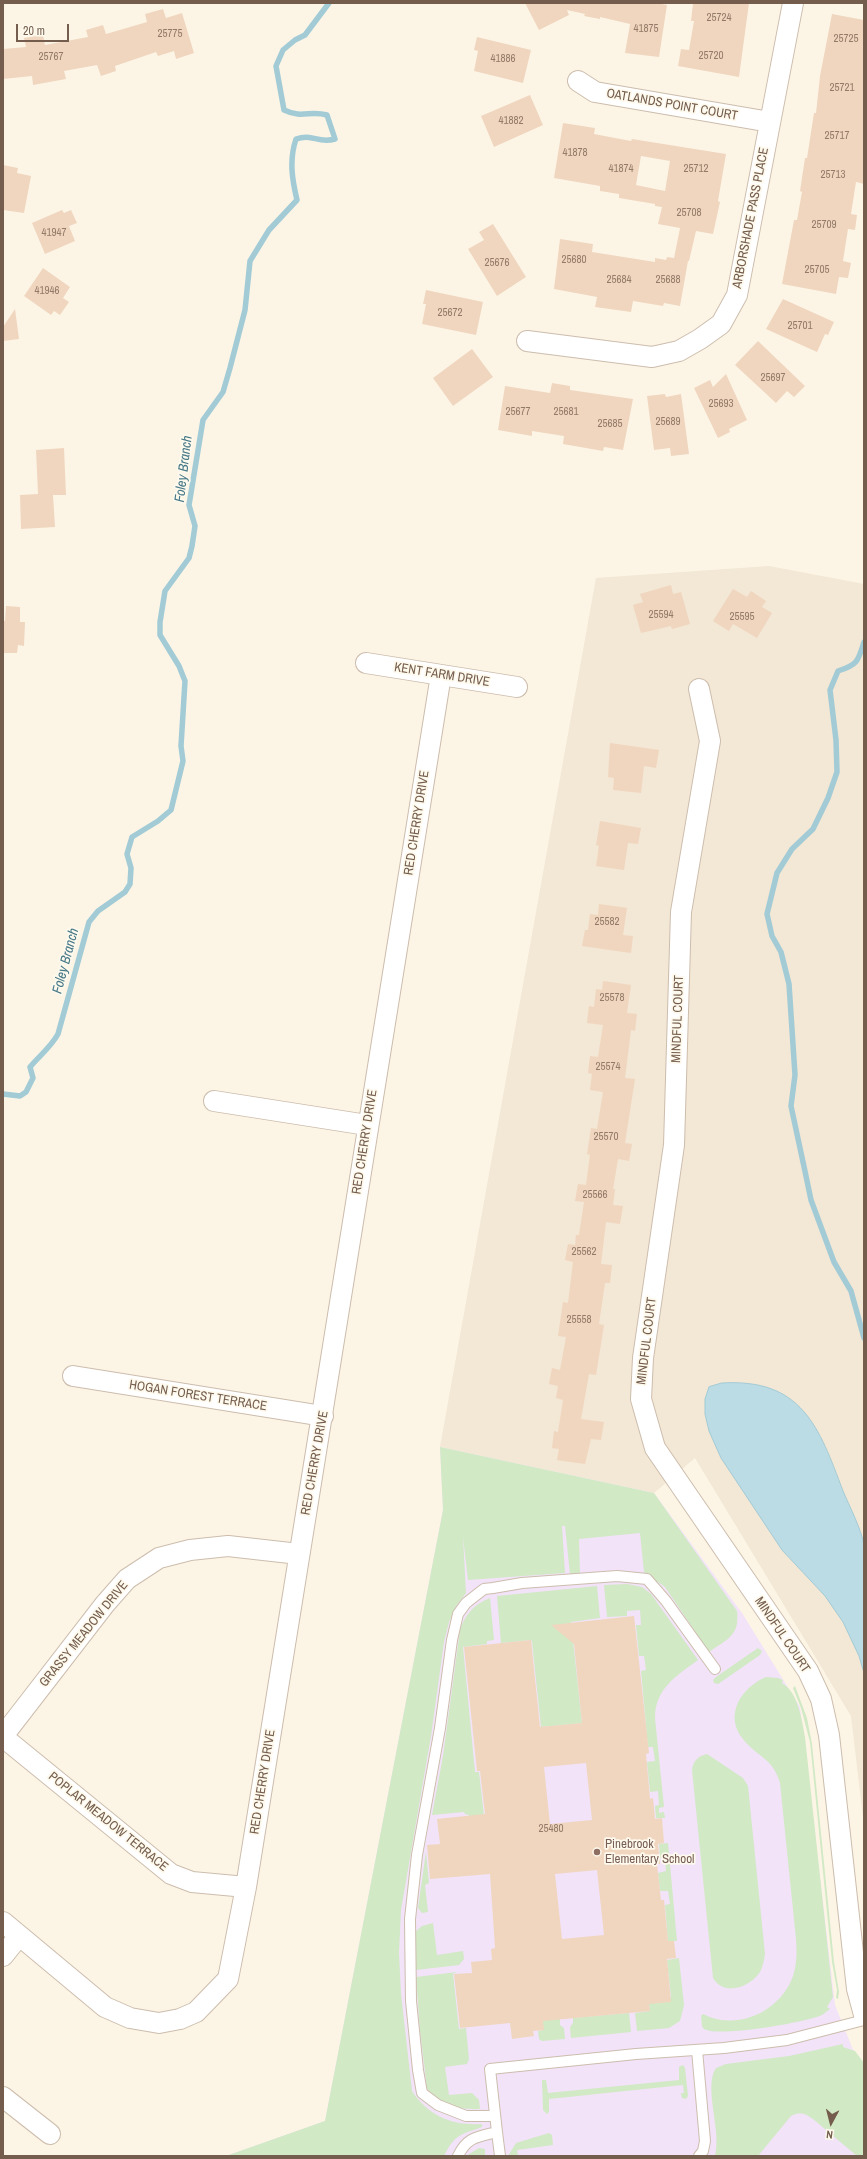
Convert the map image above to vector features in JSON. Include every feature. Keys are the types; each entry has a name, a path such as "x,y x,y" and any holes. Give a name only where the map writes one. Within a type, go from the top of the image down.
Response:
{"street":[{"name":"ARBORSHADE PASS PLACE","path":"527,341 652,357 679,351 700,340 721,324 737,295 793,3"},
{"name":"OATLANDS POINT COURT","path":"578,80 595,92 770,122"},
{"name":"KENT FARM DRIVE","path":"366,663 517,687"},
{"name":"RED CHERRY DRIVE","path":"3,1922 105,2007 130,2018 159,2023 180,2019 196,2012 228,1979 246,1887 299,1554 323,1416 367,1125 441,675"},
{"name":"MINDFUL COURT","path":"699,689 710,741 681,912 674,1145 643,1358 641,1399 655,1448 808,1671 821,1699 829,1735 857,1989 864,2015"},
{"path":"214,1101 367,1125"},
{"name":"HOGAN FOREST TERRACE","path":"74,1376 323,1416"},
{"name":"GRASSY MEADOW DRIVE","path":"3,1736 105,1604 127,1579 159,1558 190,1550 228,1546 299,1554"},
{"name":"POPLAR MEADOW TERRACE","path":"3,1736 171,1874 192,1882 246,1887"},
{"path":"3,1956 19,1936"},
{"path":"3,2097 50,2134"}],"lane":[{"path":"495,2116 466,2116 438,2105 422,2093 418,2070 411,2001 410,1919 417,1855 439,1735 452,1640 458,1614 466,1603 484,1589 488,1588 522,1583 617,1576 647,1579 666,1601 715,1669"},
{"path":"500,2156 490,2069 636,2054 697,2050 787,2040 864,2020"},
{"path":"697,2050 706,2141 703,2151 699,2156"},
{"path":"458,2156 463,2144 479,2136 497,2132"}],"shaded area":[{"path":"769,566 864,584 864,1826 851,1716 695,1458 654,1493 440,1447 596,578"},
{"name":"Pinebrook Elementary School","path":"440,1447 654,1493 742,1613 800,1707 835,2005 860,2067 864,2156 226,2156 325,2121 443,1510"}],"green space":[{"path":"440,1447 654,1493 737,1611 736,1626 734,1632 727,1640 709,1652 665,1587 644,1572 640,1533 579,1539 580,1573 570,1574 565,1526 562,1526 565,1573 468,1580 463,1537 466,1593 456,1606 449,1622 444,1642 431,1736 401,1910 399,1953 401,1994 412,2091 418,2100 442,2118 461,2123 482,2124 482,2127 455,2139 444,2156 226,2156 325,2121 443,1510"},
{"path":"627,1584 642,1587 651,1594 698,1660 668,1684 659,1699 656,1708 655,1718 664,1807 659,1808 659,1813 664,1812 665,1818 656,1818 655,1806 659,1805 658,1791 650,1792 647,1762 655,1761 653,1747 648,1747 641,1671 646,1670 644,1656 639,1656 636,1625 641,1625 640,1610 627,1611 627,1616 607,1617 604,1585"},
{"path":"597,1586 600,1618 571,1622 582,1723 541,1727 532,1642 531,1640 501,1643 497,1596"},
{"path":"490,1598 494,1640 487,1641 487,1644 463,1647 475,1772 479,1772 485,1824 470,1826 469,1815 465,1814 464,1812 432,1815 443,1756 460,1630 467,1615 479,1603"},
{"path":"758,1648 762,1651 760,1655 718,1684 714,1683 713,1680 716,1677"},
{"path":"766,1677 783,1680 782,1683 792,1693 796,1700 805,1737 833,1997 827,2007 830,2009 822,2015 799,2022 741,2031 710,2031 702,2027 701,2016 703,2014 716,2019 730,2021 756,2015 779,1999 793,1976 795,1967 797,1953 796,1939 780,1783 777,1775 769,1763 743,1739 737,1730 735,1721 735,1711 743,1695 749,1688"},
{"path":"795,1686 807,1718 812,1744 834,1962 839,1992 838,1999 836,1998 837,1990 832,1962 810,1742 801,1708 793,1688"},
{"path":"707,1754 743,1778 748,1786 765,1954 761,1970 756,1977 744,1986 737,1988 724,1987 718,1984 713,1978 692,1770 696,1759"},
{"path":"668,1843 677,1941 668,1941 665,1905 670,1904 668,1891 660,1891 658,1873 666,1871 665,1858 660,1858 659,1844"},
{"path":"426,1852 429,1883 425,1885 428,1912 422,1913 418,1908"},
{"path":"433,1923 437,1955 463,1951 464,1959 459,1965 416,1970 415,1932 422,1926"},
{"path":"679,1958 684,2005 680,2021 669,2028 637,2031 635,2013 650,2011 649,2004 671,1997 667,1960"},
{"path":"457,1972 453,1974 459,2029 466,2028 469,2059 467,2064 445,2067 449,2095 472,2093 479,2100 480,2109 465,2109 450,2106 436,2099 427,2088 420,2030 416,1977"},
{"path":"629,2013 631,2032 571,2038 570,2027 573,2023 573,2018"},
{"path":"560,2018 560,2025 564,2028 565,2039 542,2041 539,2039 538,2031 543,2030 543,2020"},
{"path":"843,2044 843,2047 855,2051 864,2063 864,2156 857,2156 813,2119 800,2113 791,2116 758,2156 715,2156 717,2146 711,2086 716,2068 726,2064 789,2056"},
{"path":"683,2065 685,2068 688,2096 686,2099 682,2098 681,2093 684,2093 683,2085 549,2099 549,2112 547,2114 543,2110 542,2080 546,2080 548,2093 679,2080 679,2067"},
{"path":"549,2133 552,2135 553,2145 517,2150 518,2156 508,2156 516,2143"},
{"path":"479,2148 485,2149 485,2156 466,2156"}],"water":[{"path":"722,1383 749,1384 771,1389 789,1398 804,1411 815,1427 825,1446 863,1539 865,1560 864,1673 859,1656 843,1622 825,1596 782,1550 721,1458 709,1431 705,1414 705,1399 709,1387"}],"building":[{"path":"525,3 656,3 667,5 659,57 625,53 630,24 600,17 600,19 584,16 585,14 567,10 569,15 539,30"},
{"path":"693,3 749,3 739,77 678,66 681,49 689,50 694,21 691,21"},
{"path":"163,9 166,18 182,13 194,53 176,59 174,51 158,56 156,52 115,66 116,71 101,76 97,65 64,71 66,79 33,85 32,76 3,79 3,49 26,47 24,38 43,35 45,45 88,37 86,30 103,25 106,34 147,22 145,14"},
{"path":"832,14 864,20 864,184 856,182 851,214 857,215 855,230 848,229 843,261 851,263 848,278 839,277 836,294 782,284 794,220 797,220 802,192 800,191 805,158 807,158 814,113 816,113 820,76"},
{"path":"477,37 531,50 523,83 474,71 478,51 474,50"},
{"path":"530,95 543,125 494,147 481,116"},
{"path":"563,123 595,128 594,134 631,141 632,139 726,154 718,201 720,202 713,234 696,231 688,261 680,306 664,303 663,306 633,301 631,312 595,307 597,297 554,289 560,239 593,244 592,252 655,262 655,258 666,260 667,257 674,258 680,228 658,224 662,207 655,206 655,204 619,198 619,194 600,191 600,186 554,178","holes":["641,156 670,161 665,191 636,185"]},
{"path":"3,165 18,168 17,173 31,176 24,213 3,210"},
{"path":"62,210 64,213 71,210 77,223 69,226 75,241 45,254 32,223"},
{"path":"493,224 526,277 497,296 468,249 484,240 479,232"},
{"path":"43,268 70,287 63,298 69,302 60,315 54,311 51,315 24,296"},
{"path":"426,290 483,302 476,335 422,324 426,304 423,304"},
{"path":"783,299 834,322 828,335 825,334 817,352 766,329"},
{"path":"15,309 19,339 3,341 3,327"},
{"path":"758,341 805,386 794,397 787,391 776,403 735,365"},
{"path":"472,349 493,377 453,406 433,378"},
{"path":"726,374 747,420 729,429 730,432 718,438 694,388 710,380 713,387"},
{"path":"552,383 570,386 570,390 633,399 623,450 604,447 603,451 563,444 564,436 532,431 532,436 498,430 505,386 550,393"},
{"path":"665,394 666,397 681,394 689,454 671,456 670,448 654,450 647,396"},
{"path":"64,448 66,495 53,495 55,527 21,529 20,495 38,494 36,450"},
{"path":"671,585 673,594 681,592 690,624 672,629 671,626 641,633 633,605 643,602 640,594"},
{"path":"733,589 747,597 751,591 766,601 762,607 772,613 757,638 733,624 729,631 713,621"},
{"path":"6,606 20,607 20,622 25,622 24,646 18,645 17,653 3,653 3,621 5,621"},
{"path":"610,743 659,750 656,768 644,766 641,793 613,790 614,778 608,777"},
{"path":"600,821 641,828 638,844 628,843 624,870 596,866 599,846 596,845"},
{"path":"599,904 627,908 623,935 633,936 631,953 582,946 585,930 588,930 590,914 598,915"},
{"path":"603,981 631,985 627,1013 637,1014 635,1031 631,1030 625,1078 635,1079 625,1143 632,1144 629,1161 618,1159 613,1189 615,1189 613,1205 623,1206 620,1224 606,1222 601,1264 612,1265 610,1283 605,1283 599,1324 604,1325 596,1375 589,1374 581,1419 604,1422 601,1440 591,1439 585,1464 557,1460 559,1449 552,1448 554,1431 558,1432 563,1400 556,1398 558,1386 549,1384 552,1368 560,1370 566,1337 558,1336 563,1302 568,1303 573,1262 565,1260 568,1244 575,1245 576,1235 579,1235 584,1202 575,1201 578,1184 586,1185 590,1155 587,1154 591,1128 597,1129 603,1092 590,1090 592,1074 588,1073 590,1056 598,1057 603,1025 587,1023 589,1006 594,1007 596,989 602,990"},
{"name":"Pinebrook Elementary School","path":"634,1616 649,1753 646,1754 650,1799 653,1798 655,1819 662,1818 664,1843 658,1844 660,1864 657,1864 661,1900 664,1900 668,1941 674,1941 676,1958 667,1959 671,2002 649,2004 650,2011 543,2021 544,2030 533,2031 534,2036 512,2039 510,2023 460,2028 454,1974 472,1973 471,1962 492,1960 491,1949 495,1948 490,1874 430,1879 427,1845 440,1844 437,1819 485,1814 480,1771 477,1771 464,1647 531,1640 540,1727 582,1723 574,1644 551,1625","holes":["586,1763 592,1820 550,1824 544,1767","597,1870 604,1935 562,1939 555,1874"]}],"waterway":[{"name":"Foley Branch","path":"3,1094 20,1096 26,1092 33,1078 30,1067 49,1047 58,1034 89,922 98,911 125,892 130,884 131,868 127,854 132,837 158,821 171,810 183,761 181,746 185,681 179,666 160,635 160,622 165,591 189,558 195,526 189,505 203,420 223,392 245,310 250,261 269,230 297,200 292,170 292,154 296,139 302,137 324,140 335,139 327,115 315,113 296,114 284,110 276,66 283,50 295,40 305,35 329,3"},
{"path":"864,642 856,662 849,667 838,671 830,690 836,740 837,772 828,798 813,829 792,849 777,873 767,914 772,936 781,952 789,984 795,1075 791,1106 811,1200 834,1262 851,1291 864,1338"}],"place":[{"name":"Pinebrook Elementary School","path":"597,1852"}]}
